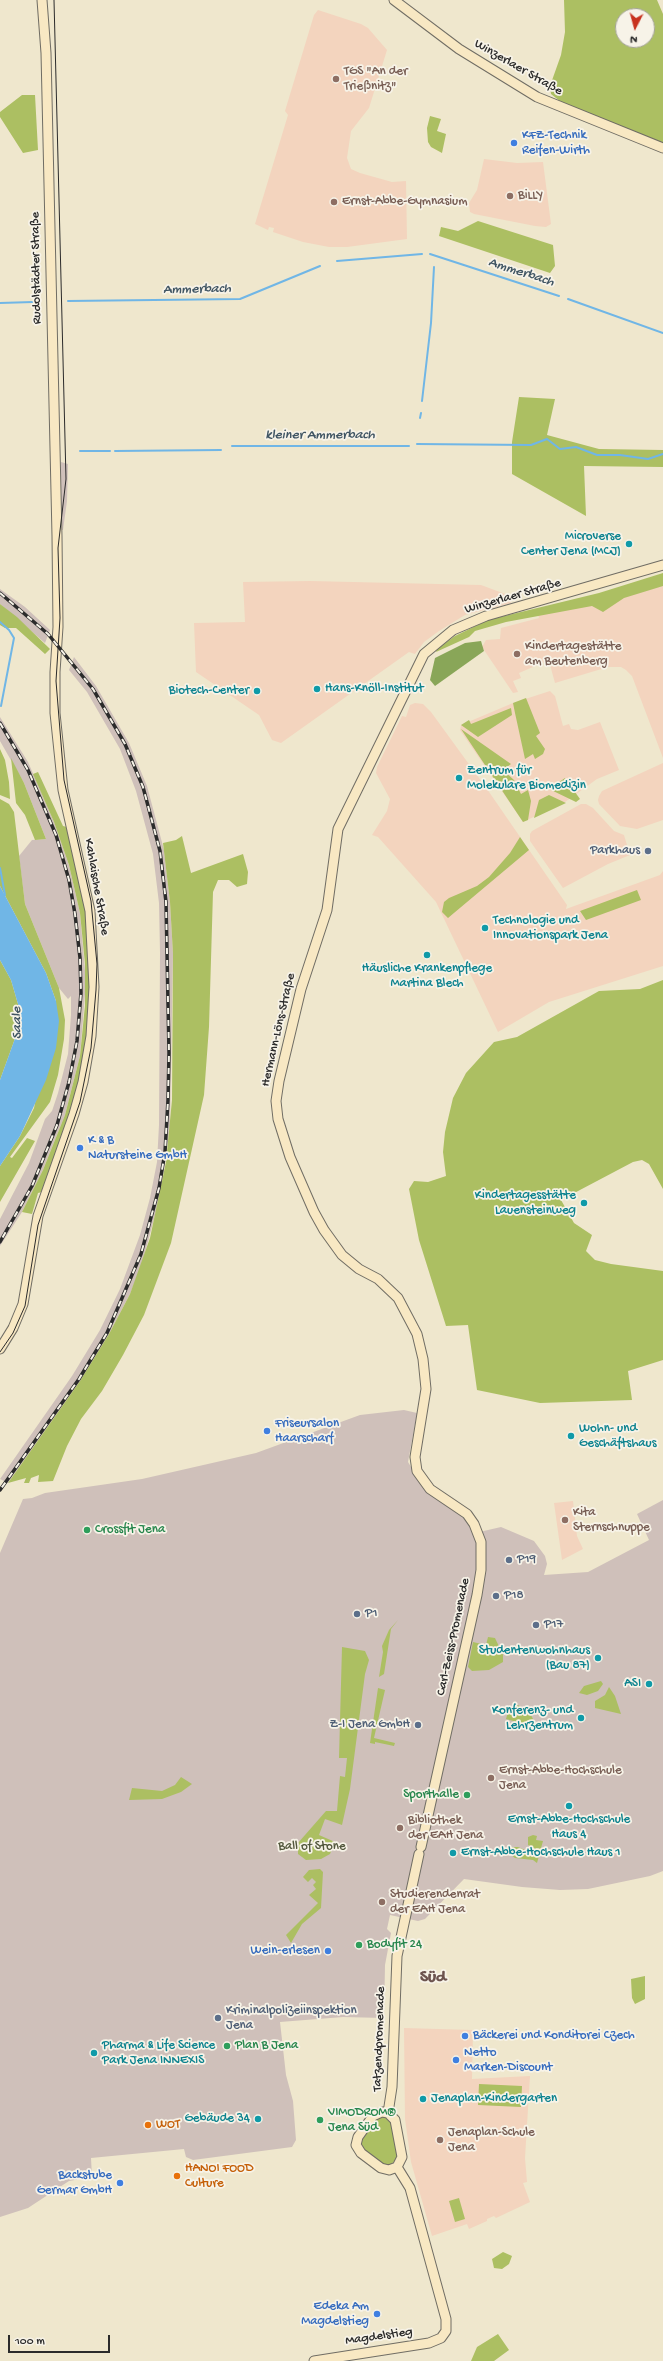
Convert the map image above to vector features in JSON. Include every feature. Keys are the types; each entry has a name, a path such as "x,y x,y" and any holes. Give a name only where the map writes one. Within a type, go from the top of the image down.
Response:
{"main road":[{"name":"Rudolstädter Straße","path":"42,0 46,53 57,536"},
{"name":"Winzerlaer Straße","path":"394,0 464,53 537,97 663,148"},
{"name":"Kahlaische Straße","path":"0,1349 13,1328 23,1304 38,1216 74,1114 83,1082 93,1008 94,948 90,911 63,790 58,747 54,689 58,627 57,536"},
{"name":"Winzerlaer Straße","path":"340,827 421,659 439,639 458,627 486,616 663,566"},
{"name":"Hermann-Löns-Straße","path":"340,827 327,910 301,989 279,1081 276,1101 278,1118 290,1157 324,1230 342,1255 359,1269 390,1289 398,1298 413,1323 423,1359 426,1389 415,1457"},
{"name":"Carl-Zeiss-Promenade","path":"403,1924 479,1584 481,1545 477,1529 467,1514 436,1494 422,1480 415,1466 415,1457"},
{"name":"Tatzendpromenade","path":"388,2113 392,2087 395,1972 403,1924"},
{"path":"382,2112 388,2113 392,2115 396,2124 402,2157 397,2167 389,2170 381,2168 361,2152 356,2145 358,2137 373,2116 382,2112"},
{"name":"Magdelstieg","path":"314,2361 429,2343 437,2341 445,2334 446,2319 410,2188 397,2167"}],"shaded area":[{"path":"318,10 361,24 368,28 387,50 369,108 351,131 347,158 351,169 360,173 392,182 406,181 407,239 347,247 329,247 303,242 273,232 274,228 269,227 268,230 255,224 288,115 285,111 314,15"},
{"name":"BiLLY","path":"484,159 517,163 543,162 551,224 546,227 535,226 470,212 469,203 477,190"},
{"path":"61,462 68,464 67,501 63,530 56,529"},
{"path":"663,580 663,758 632,676 626,670 621,667 608,667 555,683 547,654 547,661 519,673 521,678 513,681 518,692 513,693 482,647 486,640 500,639 501,628 539,618 538,615"},
{"path":"310,581 481,585 508,595 511,603 465,615 424,642 415,654 409,652 281,743 272,740 259,715 196,672 194,623 245,622 243,582"},
{"path":"0,589 25,607 50,630 45,643 0,604"},
{"path":"74,657 96,686 129,743 147,786 164,850 170,902 173,954 170,1126 159,1200 142,1264 130,1294 109,1334 80,1381 8,1483 0,1479 72,1376 100,1330 120,1289 140,1235 150,1198 157,1162 159,1125 160,953 159,903 153,854 136,791 120,749 87,692 69,670"},
{"path":"550,691 555,696 563,726 569,724 571,729 578,730 600,722 619,770 597,779 565,802 523,822 460,730 461,725 513,703"},
{"path":"415,703 423,704 431,712 487,789 567,905 566,909 660,875 663,871 663,966 549,1002 498,1032 436,902 378,837 372,835 387,811 390,799 376,773 377,767 402,716 406,717 410,705"},
{"path":"0,717 28,762 54,822 69,865 80,913 86,982 80,1056 65,1115 43,1170 22,1212 0,1246 0,1219 29,1163 45,1119 52,1111 58,1093 68,1054 71,996 68,999 59,988 25,904 19,856 32,840 46,839 24,783 0,741"},
{"path":"663,763 663,820 637,829 620,826 599,804 598,800 602,791"},
{"path":"581,804 586,804 593,808 614,831 624,835 630,855 608,864 563,888 530,841 530,834 532,831"},
{"path":"404,1410 417,1413 408,1462 424,1488 464,1516 475,1533 501,1527 534,1541 545,1556 547,1564 544,1575 588,1572 649,1540 637,1514 663,1500 663,1871 650,1876 588,1889 560,1890 522,1887 464,1879 425,1919 418,1921 390,1915 387,1929 391,1933 385,1965 384,2018 343,2017 280,2022 286,2075 293,2101 296,2140 292,2147 193,2160 186,2157 184,2149 91,2158 92,2177 69,2181 28,2208 0,2217 0,1553 23,1499 32,1498 45,1493 142,1479 256,1453 360,1415"},
{"name":"Kita Sternschnuppe","path":"573,1501 577,1536 583,1549 562,1560 554,1503"},
{"path":"404,2028 473,2030 472,2079 530,2076 525,2158 527,2182 523,2183 530,2202 496,2218 494,2216 487,2219 487,2221 469,2229 467,2224 432,2236 411,2162 405,2119"}],"green space":[{"path":"564,0 657,0 663,14 663,143 588,114 561,102 551,94 550,86 561,55 565,32"},
{"path":"22,95 35,95 38,150 23,153 0,117 0,112"},
{"path":"430,116 441,119 437,131 446,134 442,153 431,147 428,142 427,128"},
{"path":"478,221 553,245 555,266 550,273 439,236 441,227 458,231"},
{"path":"519,397 555,399 547,435 599,449 663,450 663,467 584,466 586,516 512,474 512,442"},
{"path":"663,573 663,586 624,598 603,612 592,606 506,622 475,631 469,637 436,652 437,649 455,636 488,620 599,593"},
{"path":"0,604 17,617 50,649 45,654 16,628 5,628 0,625"},
{"path":"481,641 484,651 435,686 430,680 435,658 465,643"},
{"path":"526,698 540,733 536,736 545,749 543,754 535,759 533,754 525,759 513,703"},
{"path":"511,708 512,715 478,737 461,725 469,720 471,724"},
{"path":"461,729 511,764 503,770 514,780 521,794 528,790 531,801 528,820 523,822"},
{"path":"0,749 5,760 10,799 0,795"},
{"path":"11,758 24,783 46,839 35,840 25,815 16,803"},
{"path":"38,772 63,826 67,827 86,913 90,983 88,1026 83,1063 75,1098 42,1192 38,1193 32,1214 22,1212 43,1170 65,1115 80,1056 85,1005 85,964 80,913 69,865 54,822 33,774"},
{"path":"565,778 580,799 576,802 549,789"},
{"path":"549,795 566,803 534,818 539,800"},
{"path":"0,799 9,804 14,812 25,904 59,988 65,1020 64,1039 58,1075 50,1102 10,1157 12,1158 27,1138 35,1141 0,1202 0,1166 20,1136 34,1108 56,1001 46,973 0,886"},
{"path":"182,836 191,873 243,854 248,872 247,884 237,887 229,880 218,880 213,892 209,1027 204,1095 171,1243 144,1315 102,1391 81,1419 67,1446 53,1481 38,1482 39,1475 31,1478 29,1483 24,1483 26,1478 8,1483 80,1381 109,1334 130,1294 150,1238 166,1162 172,1100 173,954 170,902 163,843 176,840"},
{"path":"520,837 529,850 448,918 442,912 444,902 449,898 477,886 489,877 510,853"},
{"path":"637,890 641,900 586,920 580,911"},
{"path":"0,960 11,980 18,1004 18,1019 17,1033 0,1080"},
{"path":"663,980 663,1189 649,1164 642,1160 633,1162 561,1200 574,1223 592,1235 586,1251 595,1260 611,1264 663,1271 663,1360 628,1371 632,1400 540,1403 477,1390 468,1325 446,1326 419,1240 409,1189 414,1181 428,1182 446,1176 443,1152 445,1132 453,1098 466,1073 494,1042 517,1037 599,991 640,989"},
{"path":"398,1620 391,1629 384,1674 379,1677 383,1652 382,1646 389,1630"},
{"path":"488,1637 495,1638 503,1655 503,1662 489,1670 472,1671 468,1667 473,1642 486,1645"},
{"name":"Ball of Stone","path":"342,1647 365,1651 369,1660 365,1674 350,1789 342,1825 325,1819 319,1835 335,1842 330,1854 321,1859 306,1860 298,1854 298,1843 326,1811 337,1811 340,1776 345,1777 347,1758 339,1758"},
{"path":"601,1681 603,1684 598,1691 587,1695 579,1693 584,1686"},
{"path":"609,1687 615,1696 621,1714 595,1708 595,1701 605,1695"},
{"path":"378,1688 385,1690 374,1738 395,1743 394,1746 375,1742 375,1744 370,1743"},
{"path":"518,1705 531,1715 535,1723 532,1726 506,1719 508,1712"},
{"path":"181,1777 192,1784 181,1792 162,1799 129,1800 132,1788 162,1791 175,1785"},
{"path":"533,1835 537,1836 536,1840 543,1841 540,1852 528,1845 528,1837"},
{"path":"507,1847 518,1847 539,1856 537,1863 533,1860 515,1858 505,1850"},
{"path":"320,1869 323,1872 321,1908 302,1924 291,1943 286,1935 318,1903 309,1895 316,1889 313,1885 316,1882 312,1878 308,1882 303,1877 309,1870"},
{"path":"645,1976 645,1999 635,2004 632,1998 631,1979"},
{"path":"479,2084 522,2086 521,2107 478,2105"},
{"path":"382,2116 390,2119 392,2124 397,2159 390,2165 382,2164 364,2150 361,2142 375,2119"},
{"path":"459,2198 465,2219 455,2222 449,2201"},
{"path":"503,2252 512,2256 509,2264 502,2269 494,2268 492,2259"},
{"path":"498,2334 509,2350 494,2361 471,2361 477,2347"}],"water":[{"name":"Saale","path":"0,886 46,973 56,1001 59,1021 56,1048 46,1080 20,1136 0,1166 0,1080 17,1033 18,1004 11,980 0,960"}],"waterway":[{"name":"Ammerbach","path":"337,261 422,254"},
{"name":"Ammerbach","path":"430,254 559,296"},
{"name":"Ammerbach","path":"68,301 240,299 320,266"},
{"name":"Ammerbach","path":"422,401 431,323 434,267"},
{"name":"Ammerbach","path":"568,299 663,333"},
{"name":"Ammerbach","path":"0,303 33,302"},
{"name":"Ammerbach","path":"420,418 421,413"},
{"name":"kleiner Ammerbach","path":"417,444 531,445 547,439 560,449 576,447 597,455 620,455 648,459 663,454"},
{"name":"kleiner Ammerbach","path":"232,446 409,446"},
{"name":"kleiner Ammerbach","path":"115,451 221,450"},
{"name":"kleiner Ammerbach","path":"80,451 110,451"},
{"name":"Ammerbach","path":"0,622 9,630 14,638 1,706"},
{"name":"Ammerbach","path":"0,868 5,895"}],"tram line":[{"path":"0,1352 13,1333 25,1306 38,1225 80,1102 91,1048 96,990 97,964 91,901 64,780 56,681 60,618 58,548 66,479 54,0"}],"railway":[{"path":"0,593 48,634 93,689 125,744 143,787 160,851 166,902 169,1053 165,1152 159,1188 141,1254 107,1333 79,1379 0,1490"},
{"path":"0,723 28,770 56,835 69,880 75,914 80,958 81,993 77,1041 69,1082 57,1125 32,1186 0,1242"}],"place":[{"name":"TGS \"An der Trießnitz\"","path":"336,79"},
{"name":"KFZ-Technik Reifen-Wirth","path":"514,143"},
{"name":"BiLLY","path":"510,196"},
{"name":"Ernst-Abbe-Gymnasium","path":"334,202"},
{"name":"Microverse Center Jena (MCJ)","path":"629,544"},
{"name":"Kindertagestätte am Beutenberg","path":"517,654"},
{"name":"Hans-Knöll-Institut","path":"317,689"},
{"name":"Biotech-Center","path":"257,691"},
{"name":"Zentrum für Molekulare Biomedizin","path":"459,778"},
{"name":"Parkhaus","path":"648,851"},
{"name":"Technologie und Innovationspark Jena","path":"485,928"},
{"name":"Häusliche Krankenpflege Martina Blech","path":"427,955"},
{"name":"K & B Natursteine GmbH","path":"80,1148"},
{"name":"Kindertagesstätte Lauensteinweg","path":"584,1203"},
{"name":"Friseursalon Haarscharf","path":"267,1431"},
{"name":"Wohn- und Geschäftshaus","path":"571,1436"},
{"name":"Kita Sternschnuppe","path":"565,1520"},
{"name":"Crossfit Jena","path":"87,1530"},
{"name":"P19","path":"509,1560"},
{"name":"P18","path":"496,1596"},
{"name":"P1","path":"357,1614"},
{"name":"P17","path":"536,1625"},
{"name":"Studentenwohnhaus (Bau 87)","path":"598,1658"},
{"name":"ASI","path":"649,1684"},
{"name":"Konferenz- und Lehrzentrum","path":"581,1718"},
{"name":"Z-I Jena GmbH","path":"418,1725"},
{"name":"Ernst-Abbe-Hochschule Jena","path":"491,1778"},
{"name":"Sporthalle","path":"467,1795"},
{"name":"Ernst-Abbe-Hochschule Haus 4","path":"569,1806"},
{"name":"Bibliothek der EAH Jena","path":"400,1828"},
{"name":"Ernst-Abbe-Hochschule Haus 1","path":"453,1853"},
{"name":"Studierendenrat der EAH Jena","path":"382,1902"},
{"name":"Bodyfit 24","path":"359,1945"},
{"name":"Wein-erlesen","path":"328,1951"},
{"name":"Kriminalpolizeiinspektion Jena","path":"218,2018"},
{"name":"Bäckerei und Konditorei Czech","path":"465,2036"},
{"name":"Plan B Jena","path":"227,2046"},
{"name":"Pharma & Life Science Park Jena INNEXIS","path":"94,2053"},
{"name":"Netto Marken-Discount","path":"456,2060"},
{"name":"Jenaplan-Kindergarten","path":"423,2099"},
{"name":"Gebäude 34","path":"258,2119"},
{"name":"VIMODROM® Jena Süd","path":"320,2120"},
{"name":"WOT","path":"148,2125"},
{"name":"Jenaplan-Schule Jena","path":"440,2140"},
{"name":"HANOI FOOD Culture","path":"177,2176"},
{"name":"Backstube Germar GmbH","path":"120,2183"},
{"name":"Edeka Am Magdelstieg","path":"377,2314"}],"district":[{"name":"Süd","path":"433,1978"}]}
